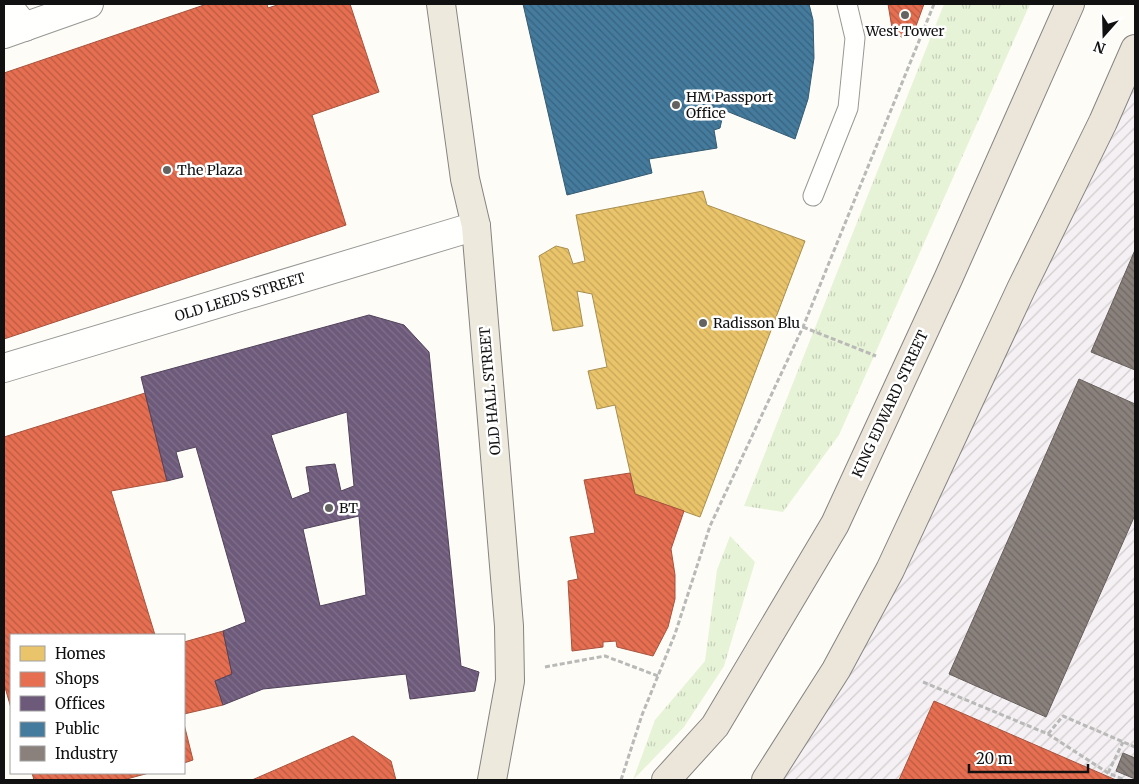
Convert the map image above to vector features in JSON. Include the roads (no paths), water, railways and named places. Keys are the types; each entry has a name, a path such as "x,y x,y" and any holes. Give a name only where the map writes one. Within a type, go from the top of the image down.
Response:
{"highway":[{"name":"KING EDWARD STREET","path":"666,780 716,726 835,524 1070,4"},
{"path":"766,780 836,670 890,570 1021,289 1103,122 1135,49"}],"main road":[{"name":"OLD HALL STREET","path":"441,4 465,179 476,226 509,626 510,681 492,780"}],"street":[{"path":"6,4 14,31 88,4"},
{"name":"OLD LEEDS STREET","path":"4,368 476,226"}],"lane":[{"path":"813,196 848,108 855,38 847,4"}],"place":[{"name":"West Tower","path":"905,15"},
{"name":"HM Passport Office","path":"676,105"},
{"name":"The Plaza","path":"167,170"},
{"name":"Radisson Blu","path":"703,323"},
{"name":"BT","path":"329,508"}]}
